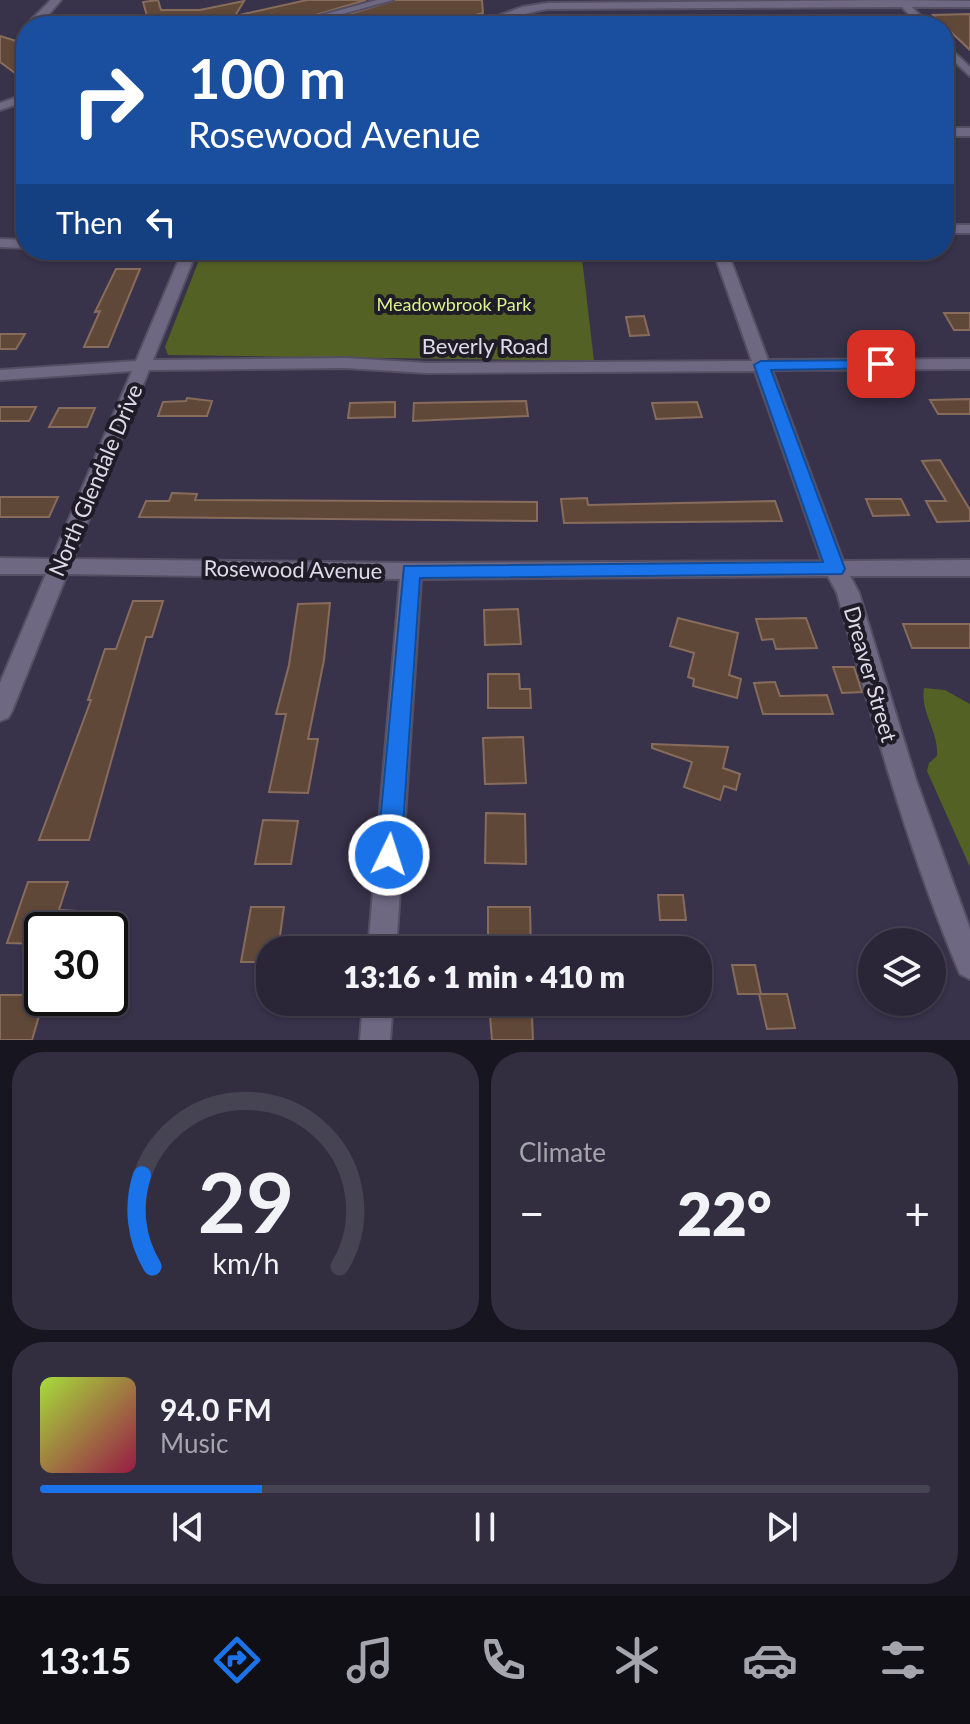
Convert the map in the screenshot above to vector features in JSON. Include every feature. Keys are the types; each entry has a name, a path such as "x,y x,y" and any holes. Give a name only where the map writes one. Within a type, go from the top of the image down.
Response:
{"street":[{"path":"40,16 56,0"},
{"path":"326,16 388,0"},
{"path":"507,16 535,7 902,2 970,4"},
{"name":"North Glendale Drive","path":"0,711 186,260"},
{"name":"Dreaver Street","path":"724,260 835,569 848,593 894,758 923,845 970,964"},
{"name":"Beverly Road","path":"0,375 143,365 345,363 427,368 970,364"},
{"name":"Rosewood Avenue","path":"0,566 411,571 970,568"},
{"path":"383,936 411,571"},
{"path":"375,1040 377,1016"}],"green space":[{"name":"Meadowbrook Park","path":"199,260 582,260 594,361 168,355 165,347"},
{"path":"924,688 945,690 970,704 970,867 927,771 929,763 937,756 937,747 923,697"}],"building":[{"path":"158,0 161,10 200,10 244,1 235,16 147,16 143,2"},
{"path":"307,0 366,0 312,16 235,16"},
{"path":"396,0 482,0 483,13 471,16 342,16"},
{"path":"970,14 970,50 954,35 954,16 933,15"},
{"path":"0,36 16,41 16,74 0,62"},
{"path":"116,269 140,269 108,347 84,347 100,311 95,312"},
{"path":"944,313 970,313 970,330 954,330"},
{"path":"644,316 649,335 630,336 626,317"},
{"path":"0,334 25,334 16,349 0,349"},
{"path":"187,398 212,401 207,416 158,416 163,402 186,401"},
{"path":"970,399 970,414 938,414 930,400"},
{"path":"526,401 528,416 413,421 414,403"},
{"path":"395,402 395,417 348,418 350,403"},
{"path":"697,402 702,417 656,419 652,403"},
{"path":"0,407 36,407 29,421 0,421"},
{"path":"59,408 95,408 87,427 49,427"},
{"path":"940,460 970,510 970,521 937,522 926,501 946,501 922,461"},
{"path":"172,493 197,494 195,500 537,502 537,521 139,517 146,501 169,501"},
{"path":"0,497 58,497 49,517 0,517"},
{"path":"587,498 588,505 775,501 782,521 564,523 561,499"},
{"path":"866,499 901,499 909,515 873,516"},
{"path":"133,601 163,601 152,637 146,637 89,840 39,840 91,700 88,700 105,649 116,649"},
{"path":"330,603 324,660 308,739 318,739 308,793 269,792 286,714 276,714 289,665 298,604"},
{"path":"518,609 521,644 485,645 484,610"},
{"path":"678,618 738,633 729,675 741,679 737,698 693,686 694,679 688,677 694,653 670,646"},
{"path":"806,618 817,648 776,649 773,639 762,640 756,619"},
{"path":"903,624 970,624 970,648 912,648"},
{"path":"833,667 854,667 862,692 842,693"},
{"path":"488,674 519,674 520,689 530,689 531,708 488,708"},
{"path":"775,682 780,696 827,695 833,714 763,714 754,683"},
{"path":"523,737 526,783 485,784 483,738"},
{"path":"652,744 728,747 723,768 740,774 736,790 724,786 720,800 684,787 692,762 652,748"},
{"path":"486,813 525,814 526,864 485,863"},
{"path":"263,820 298,821 291,864 255,864"},
{"path":"28,882 68,882 59,910 77,912 24,912 24,943 7,943"},
{"path":"658,895 683,895 686,920 660,920"},
{"path":"251,907 284,907 280,936 256,936 256,962 241,962"},
{"path":"488,907 530,907 531,936 488,936"},
{"path":"732,965 755,965 761,994 738,994"},
{"path":"759,994 787,994 795,1028 767,1029"},
{"path":"0,995 24,995 24,1016 39,1016 32,1040 0,1040"},
{"path":"490,1016 532,1017 533,1040 492,1040"}],"route":[{"path":"389,855 411,571 835,569 761,365 881,364"}]}
